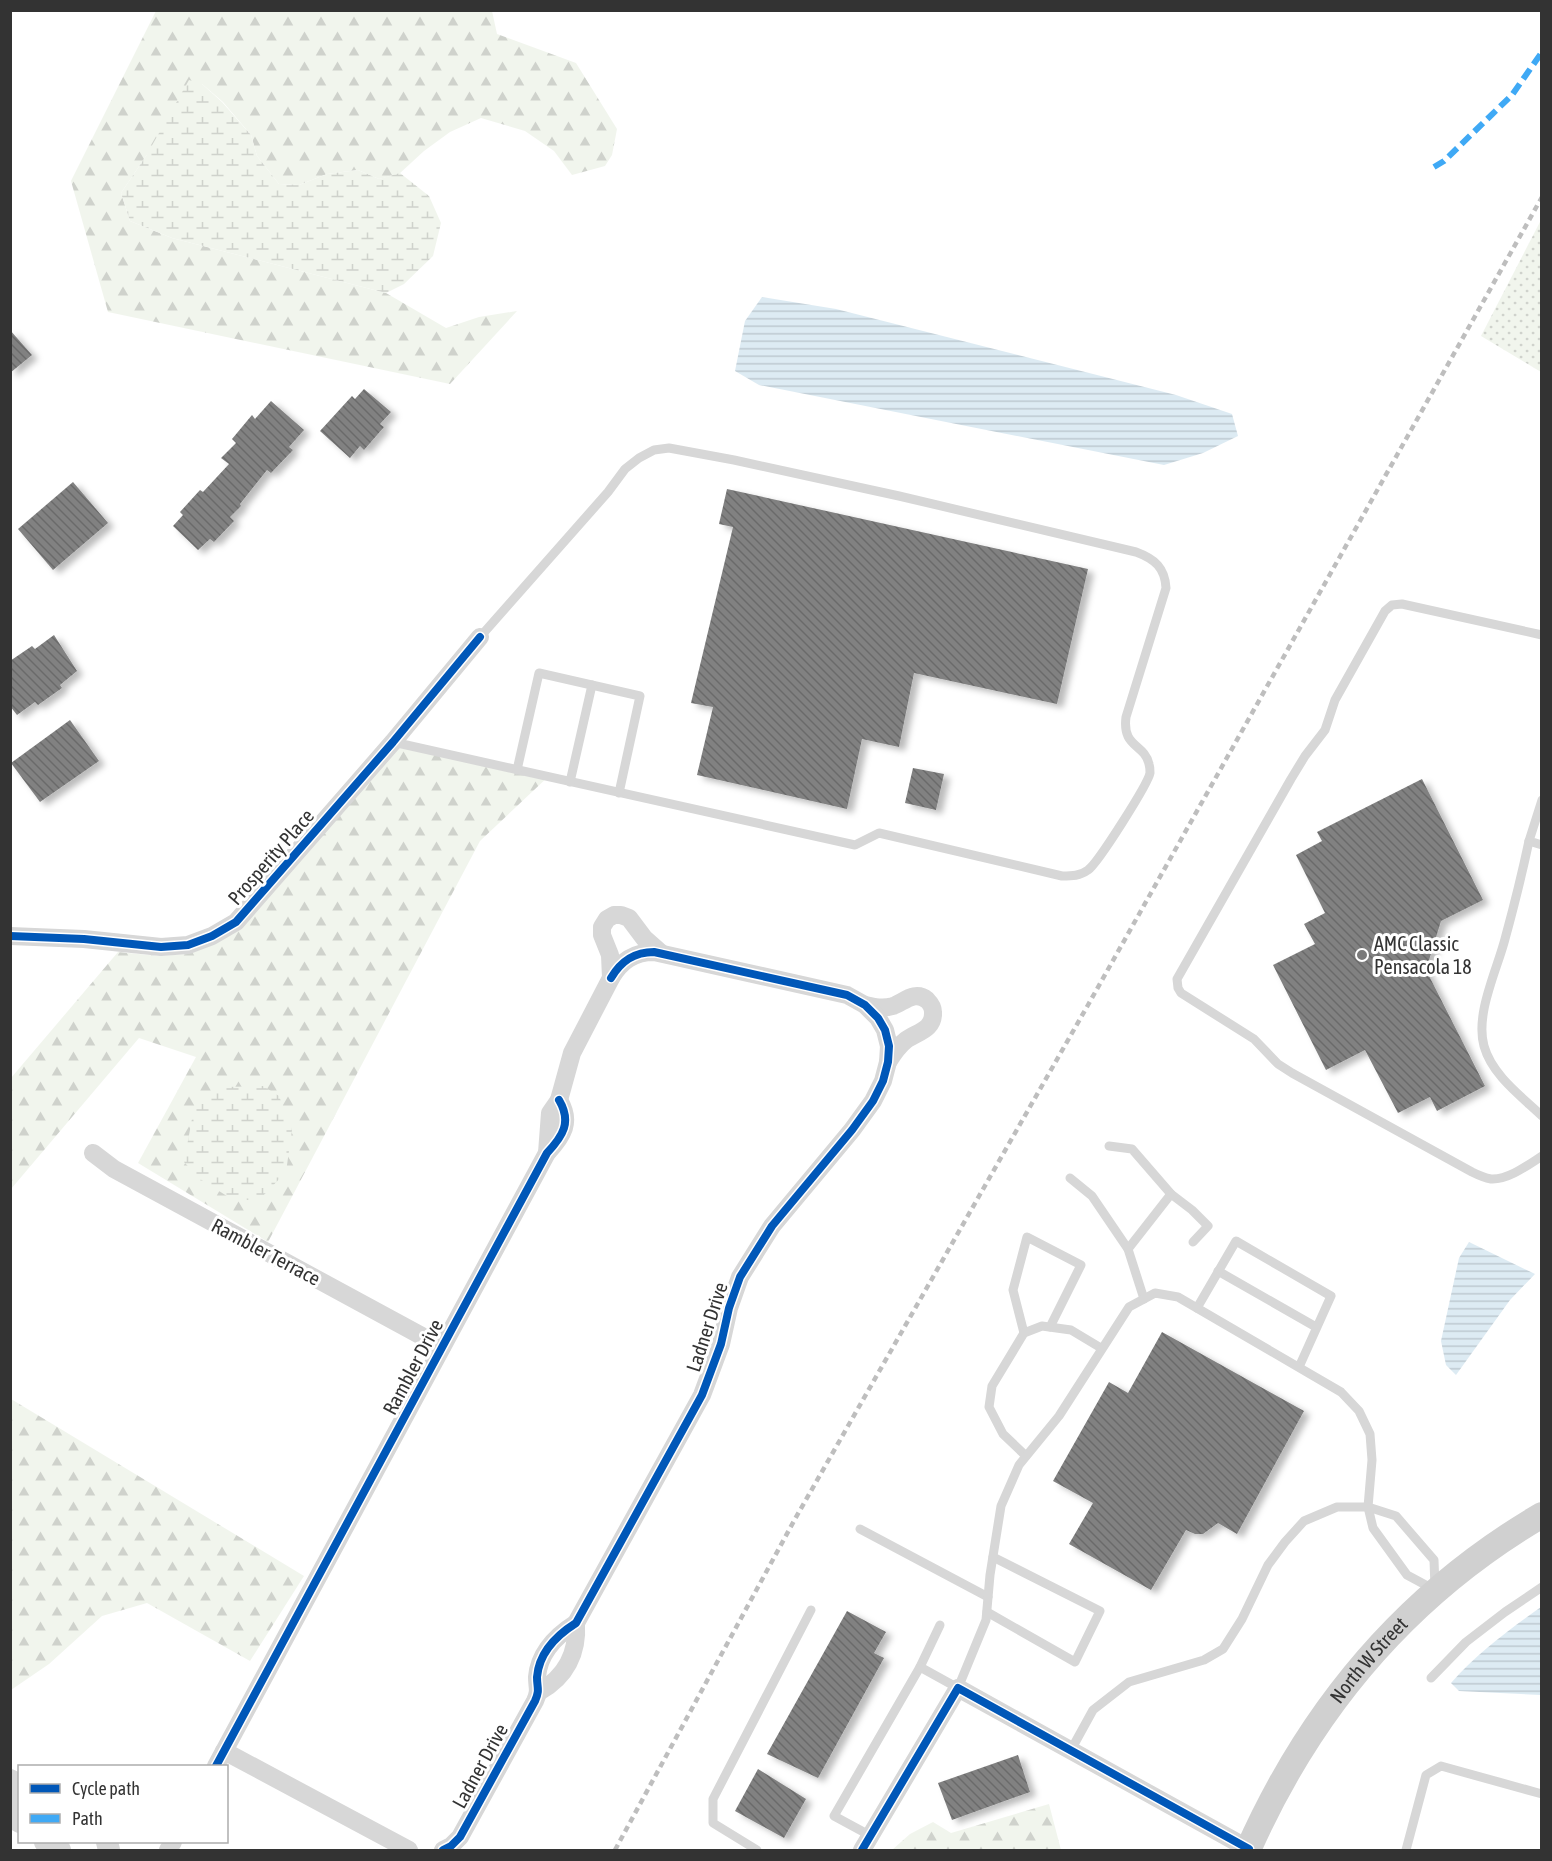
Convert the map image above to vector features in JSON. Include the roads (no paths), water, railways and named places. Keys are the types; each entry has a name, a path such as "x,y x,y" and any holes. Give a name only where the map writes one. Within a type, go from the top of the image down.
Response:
{"main road":[{"name":"North W Street","path":"1250,1850 1277,1789 1303,1745 1332,1703 1377,1648 1435,1590 1475,1558 1542,1515"}],"street":[{"name":"Prosperity Place","path":"10,936 84,939 162,947 188,945 212,936 236,922 393,742 480,637"},
{"path":"611,978 610,956 602,935 602,927 614,915 629,918 644,938 661,953"},
{"name":"Rambler Drive","path":"220,1759 547,1153 550,1113 559,1100 572,1053 611,978 628,958 647,952 661,953"},
{"name":"Ladner Drive","path":"661,953 836,992 865,1005 881,1008 893,1006 910,996 919,996 927,1000 932,1007 931,1023 926,1029 906,1040 895,1050 888,1062"},
{"name":"Ladner Drive","path":"539,1692 537,1680 539,1667 550,1645 562,1632 576,1623 702,1395 721,1344 729,1308 740,1277 772,1226 852,1130 873,1101 883,1081 889,1046 885,1030 878,1018 865,1005"},
{"name":"Rambler Terrace","path":"93,1153 114,1169 442,1347"},
{"name":"Ladner Drive","path":"444,1851 460,1837 539,1692 552,1685 563,1674 574,1654 577,1639 576,1623"},
{"path":"866,1843 958,1688 1250,1850"},
{"path":"220,1759 409,1851"},
{"path":"10,1815 18,1801"},
{"path":"47,1843 60,1851"}],"lane":[{"path":"393,742 855,845 879,833 1062,876 1076,876 1090,869 1110,842 1150,774 1149,763 1130,741 1125,729 1126,717 1166,588 1161,568 1148,556 1136,552 877,491 669,447 654,450 625,469 608,492 480,637"},
{"path":"1542,635 1402,604 1392,605 1385,611 1335,700 1325,730 1300,764 1177,979 1181,993 1254,1039 1278,1064 1472,1172 1489,1179 1498,1179 1542,1156"},
{"path":"517,770 539,673 640,696 619,793"},
{"path":"570,782 592,685"},
{"path":"1542,800 1529,841 1506,938 1482,1016 1484,1046 1504,1081 1542,1116"},
{"path":"1529,841 1542,845"},
{"path":"1109,1146 1132,1149 1172,1194 1208,1226 1192,1242"},
{"path":"1070,1178 1092,1196 1128,1249 1144,1299"},
{"path":"1128,1249 1172,1194"},
{"path":"1024,1333 1013,1290 1026,1237 1081,1265 1050,1327"},
{"path":"1197,1308 1236,1241 1331,1296 1299,1367"},
{"path":"1218,1271 1317,1327"},
{"path":"920,1667 958,1688 986,1620 1001,1506 1019,1465 1059,1416 1129,1307 1155,1293 1178,1297 1341,1392 1359,1412 1370,1434 1372,1460 1368,1507 1374,1528 1407,1575 1435,1590"},
{"path":"1026,1456 1003,1434 989,1407 992,1386 1024,1333 1042,1326 1071,1330 1101,1348"},
{"path":"1071,1750 1093,1710 1129,1683 1204,1660 1223,1649 1242,1619 1268,1565 1304,1521 1337,1507 1368,1507 1396,1516 1434,1560 1435,1590"},
{"path":"860,1529 988,1597"},
{"path":"987,1612 1075,1662 1100,1611 993,1557"},
{"path":"1431,1678 1466,1642 1542,1587"},
{"path":"757,1851 713,1823 713,1799 811,1610"},
{"path":"866,1843 834,1816 920,1667 940,1625"},
{"path":"1406,1851 1426,1775 1441,1767 1542,1794"}],"railway":[{"path":"615,1850 795,1519 1088,1005 1542,197"}],"place":[{"name":"AMC Classic Pensacola 18","path":"1362,955"}]}
